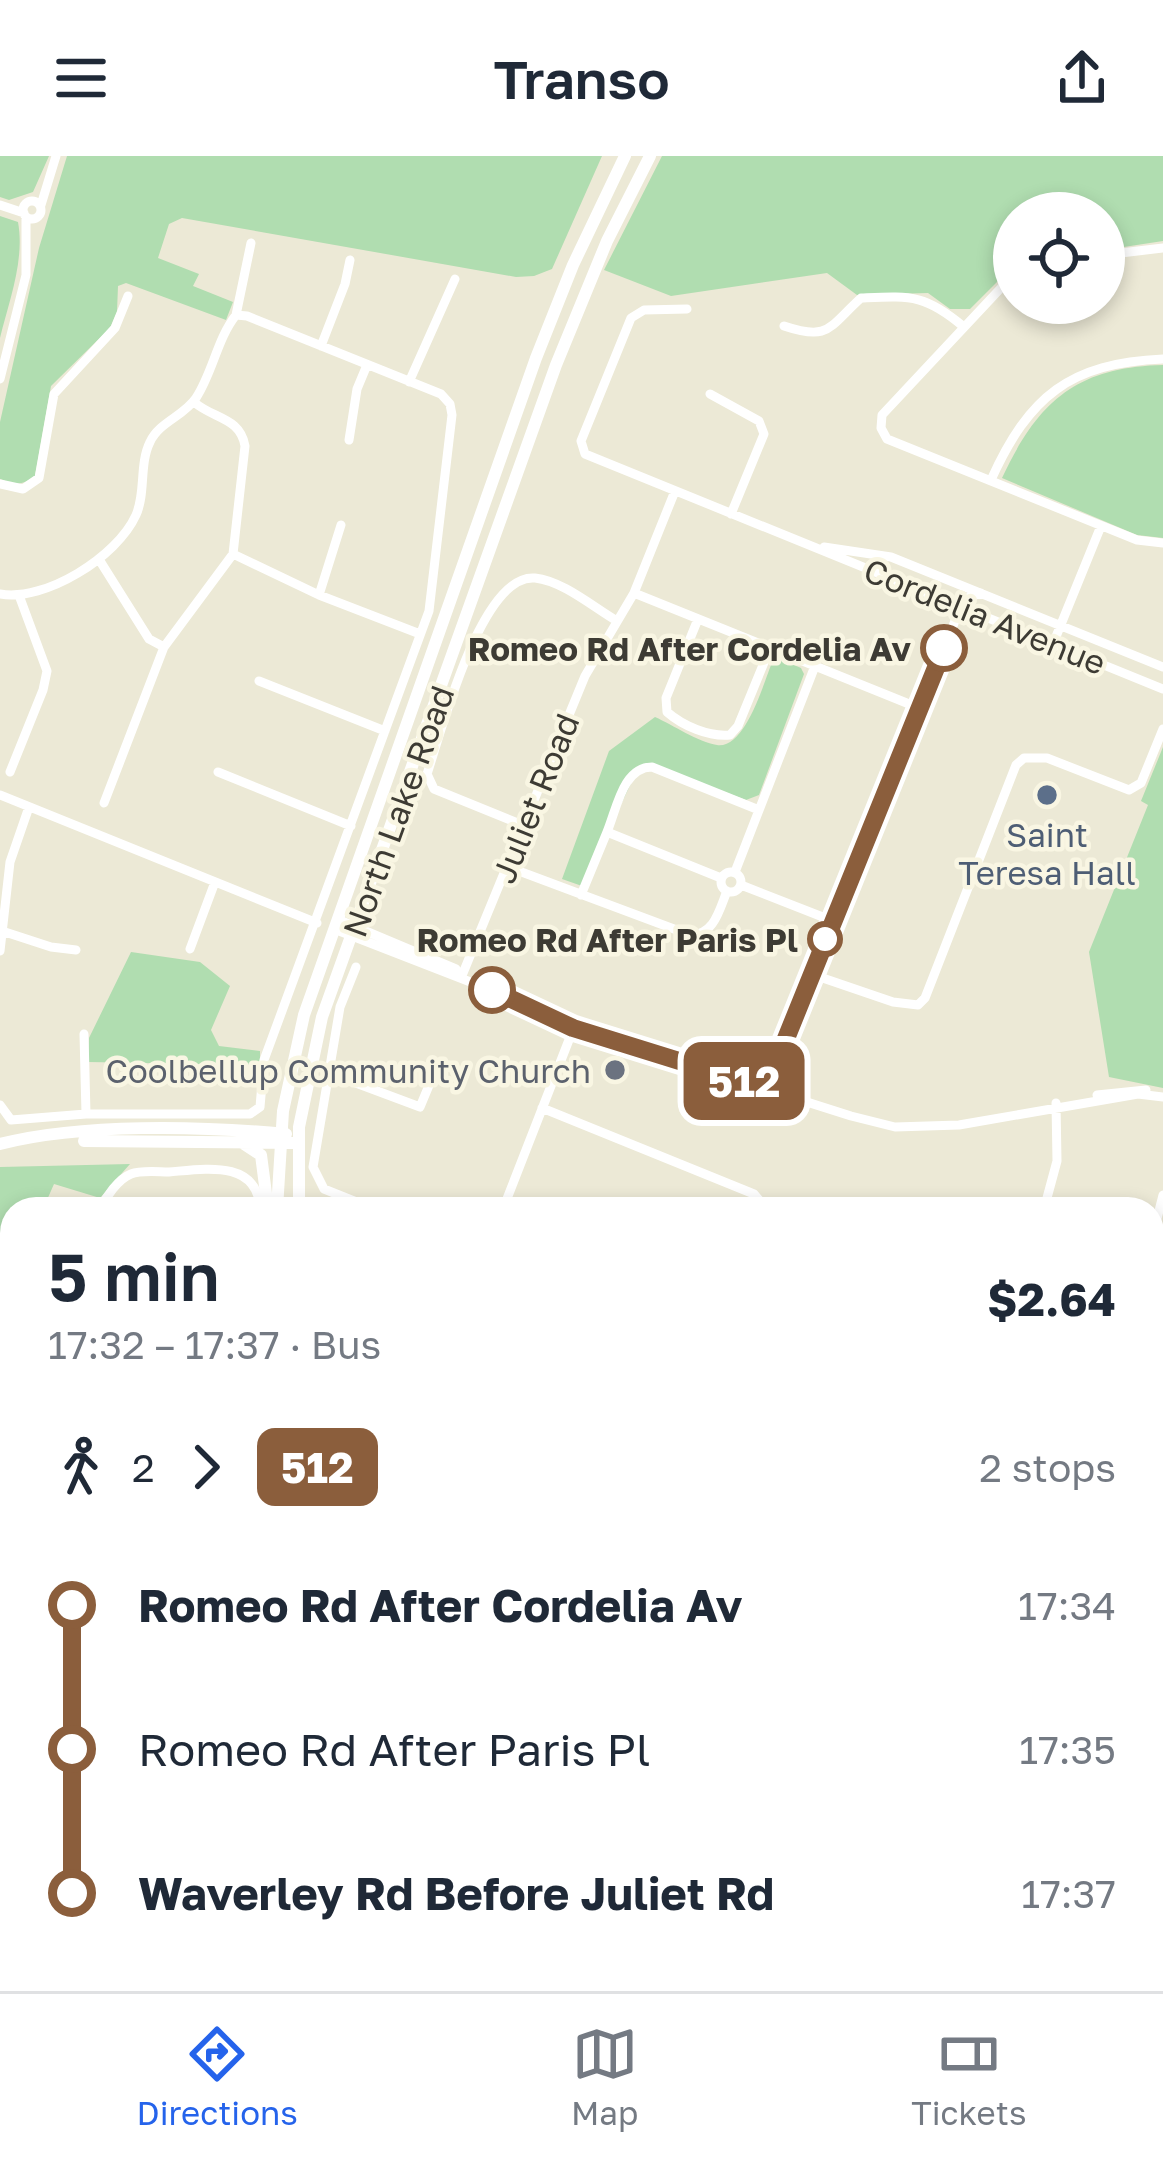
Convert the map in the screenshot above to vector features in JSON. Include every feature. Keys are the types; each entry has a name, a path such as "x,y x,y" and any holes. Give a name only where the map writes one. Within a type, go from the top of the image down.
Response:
{"main road":[{"name":"North Lake Road","path":"277,1197 279,1138 294,1051 335,924 536,358 573,265 625,156"},
{"name":"North Lake Road","path":"299,1197 298,1139 318,1032 556,364 601,254 650,156"},
{"path":"0,1148 57,1134 259,1127 283,1111"},
{"path":"171,1130 298,1139"},
{"path":"0,1148 67,1141 279,1138"},
{"path":"147,1140 252,1146 264,1167 264,1197"}],"street":[{"path":"0,379 26,275 30,210 54,156"},
{"path":"3,206 30,210"},
{"path":"0,595 20,598 100,561 121,540 138,511 148,445 158,430 194,402 236,315 251,243"},
{"path":"1125,253 1163,248"},
{"path":"321,346 350,260"},
{"path":"409,382 455,279"},
{"path":"0,484 23,489 39,478 54,394 116,328 128,296"},
{"path":"784,326 821,334 861,298 916,296 936,304 964,327"},
{"path":"993,296 882,415 881,428 887,439 1137,540 1163,543"},
{"name":"Cordelia Avenue","path":"687,309 644,310 631,318 581,448 585,454 1163,688"},
{"path":"0,1105 11,1120 86,1114 250,1114 260,1107 264,1060 429,611 450,404 441,394 236,315"},
{"path":"991,480 1007,443 1064,381 1093,367 1163,359"},
{"path":"349,440 357,389 367,365"},
{"path":"710,394 759,421 764,434 731,514"},
{"path":"104,803 164,647 233,554 243,433 234,422 194,402"},
{"name":"Juliet Road","path":"462,975 585,676 634,593 675,491"},
{"path":"319,595 340,525"},
{"path":"1053,644 1101,526"},
{"name":"Cordelia Avenue","path":"806,544 891,557 1163,667"},
{"path":"233,554 319,595 420,634"},
{"path":"100,561 149,639 164,647"},
{"path":"525,826 434,789 427,774 478,625 514,583 532,578 560,587 617,621"},
{"path":"634,593 919,708"},
{"path":"767,1086 960,607 967,598 981,593"},
{"path":"10,772 44,690 46,671 20,598"},
{"path":"698,619 666,698 667,712 676,720 716,736 730,735 770,648"},
{"path":"815,666 735,872 741,885 833,921"},
{"path":"259,681 386,731"},
{"path":"812,974 907,1006 917,1005 925,998 1011,773 1024,758 1047,758 1129,790 1141,783 1163,729"},
{"path":"581,896 630,774 640,767 652,766 759,810"},
{"path":"218,772 351,826"},
{"path":"0,795 317,922"},
{"path":"0,951 10,862 29,807"},
{"path":"508,867 663,927 697,936 710,929 727,891 721,878 607,832"},
{"path":"721,878 735,872"},
{"path":"190,949 215,882"},
{"path":"727,891 741,885"},
{"path":"335,924 536,1001 575,1025 870,1122 905,1128 959,1125 1053,1105 1163,1095"},
{"path":"4,932 76,950"},
{"path":"344,1197 324,1189 313,1167 340,1006 356,967"},
{"path":"507,1197 575,1025"},
{"path":"84,1034 86,1114"},
{"path":"329,1073 420,1107 435,1071"},
{"path":"1048,1197 1058,1161 1053,1105"},
{"path":"542,1108 757,1197"},
{"path":"106,1197 130,1174 220,1168 248,1180 260,1197"}],"green space":[{"path":"0,156 49,156 33,192 9,200 0,197"},
{"path":"67,156 602,156 552,269 534,276 516,277 182,218 169,224 158,258 199,274 193,286 233,302 226,320 126,283 118,286 117,312 110,328 51,386 35,476 14,483 0,479 0,422 39,248"},
{"path":"662,156 1163,156 1163,241 1125,247 1125,192 993,192 993,286 970,309 950,309 928,293 857,295 827,273 671,296 604,270"},
{"path":"0,216 18,222 20,236 0,338"},
{"path":"1163,365 1163,538 1137,535 1002,478 1030,428 1064,393 1107,373"},
{"path":"778,658 804,674 759,795 746,800 646,763 635,775 582,886 562,879 609,751 655,717 702,740 727,743 745,725 773,660"},
{"path":"1163,747 1163,1088 1109,1077 1089,952 1148,805 1141,801"},
{"path":"131,952 200,962 230,986 211,1030 219,1046 260,1051 260,1065 88,1062 89,1038"},
{"path":"130,1164 101,1197 54,1184 48,1197 0,1197 0,1167"}],"bus line":[{"name":"512","path":"492,990 573,1028 766,1088 944,648"}],"place":[{"name":"Romeo Rd After Cordelia Av","path":"944,648"},
{"name":"Saint Teresa Hall","path":"1047,795"},
{"name":"Romeo Rd After Paris Pl","path":"825,939"},
{"name":"Coolbellup Community Church","path":"615,1070"}]}
